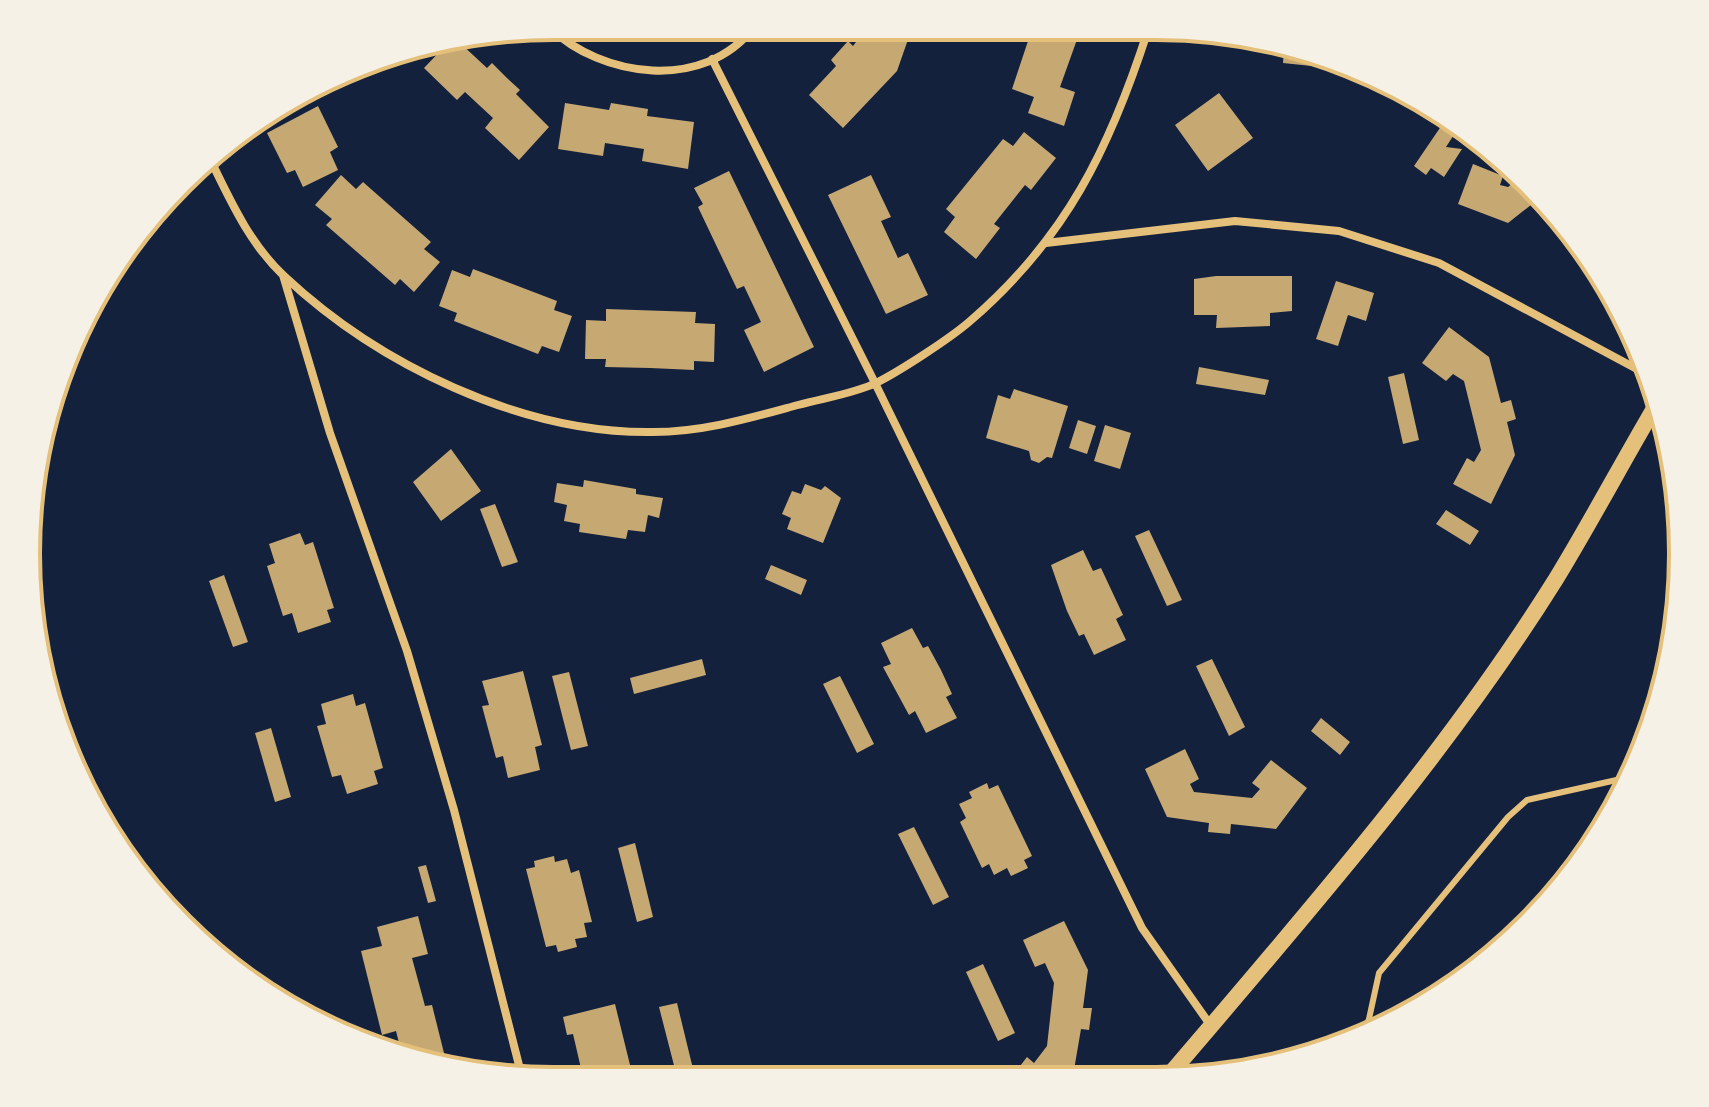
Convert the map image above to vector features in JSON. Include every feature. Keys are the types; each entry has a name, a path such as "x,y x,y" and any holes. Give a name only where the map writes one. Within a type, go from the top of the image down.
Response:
{"main road":[{"path":"1177,1066 1395,803 1511,646 1556,578 1650,415"}],"street":[{"path":"566,40 586,55 627,70 670,71 712,59 737,40"},
{"path":"214,168 241,222 282,274 354,333 421,372 497,405 565,423 652,432 725,425 875,383 969,323 1046,243 1091,176 1124,103 1145,40"},
{"path":"712,59 875,383 1142,928 1211,1026"},
{"path":"1046,243 1235,221 1339,231 1439,263 1543,315 1634,367"},
{"path":"282,274 330,433 411,666 454,810 519,1066"}],"lane":[{"path":"1369,1019 1379,973 1508,817 1527,800 1616,780"}],"building":[{"path":"908,40 897,71 843,128 809,95 836,66 831,60 848,41 853,46 856,42"},
{"path":"1028,40 1077,40 1060,87 1075,92 1064,126 1028,113 1034,97 1012,89"},
{"path":"465,48 487,68 492,63 520,90 516,94 549,127 519,160 485,128 493,118 465,92 457,100 424,68 438,53"},
{"path":"1283,56 1321,67 1283,63"},
{"path":"1219,93 1253,138 1208,171 1175,125"},
{"path":"565,103 609,110 611,103 648,109 647,116 694,122 688,169 642,161 644,149 605,143 603,156 558,149"},
{"path":"318,106 338,147 330,152 338,170 303,187 295,170 287,173 267,133"},
{"path":"1441,127 1453,136 1446,147 1462,149 1444,177 1431,168 1426,175 1414,166"},
{"path":"1024,132 1056,158 1031,190 1025,185 994,224 1000,228 976,259 944,232 955,217 946,209 1003,139 1013,146"},
{"path":"1473,164 1503,176 1500,185 1508,187 1512,184 1532,204 1508,223 1458,204"},
{"path":"729,171 814,347 764,372 744,330 761,322 744,286 737,289 698,207 703,204 694,188"},
{"path":"341,175 356,189 363,182 431,242 424,249 440,262 414,292 400,279 395,285 326,225 332,219 315,205"},
{"path":"871,175 891,217 881,221 898,258 908,253 928,295 886,314 828,195"},
{"path":"473,269 557,301 554,310 572,316 559,352 542,346 538,354 454,321 457,313 439,306 452,270 470,277"},
{"path":"1292,276 1292,311 1270,313 1270,326 1216,328 1217,315 1194,315 1194,279"},
{"path":"1336,281 1374,293 1366,321 1348,315 1338,346 1316,339"},
{"path":"606,309 696,312 695,323 715,324 714,362 694,361 694,370 605,367 606,359 585,359 586,320 606,321"},
{"path":"1449,327 1489,357 1501,403 1511,400 1516,419 1507,422 1515,455 1491,504 1453,484 1467,458 1474,462 1481,450 1464,381 1453,374 1446,381 1422,363"},
{"path":"1199,367 1269,380 1265,395 1196,384"},
{"path":"1404,373 1419,440 1403,444 1388,377"},
{"path":"1014,389 1068,406 1052,458 1047,457 1039,463 1031,460 1029,451 986,438 998,395 1010,399"},
{"path":"1078,420 1096,426 1087,454 1069,448"},
{"path":"1105,425 1131,433 1120,469 1094,461"},
{"path":"451,449 481,491 441,521 413,482"},
{"path":"584,480 636,489 636,494 663,498 659,518 648,515 645,532 628,530 626,539 579,532 580,524 564,521 567,505 554,502 557,483 583,487"},
{"path":"805,484 821,490 825,486 841,498 823,543 787,529 791,518 782,514 792,491 801,494"},
{"path":"495,504 518,562 502,567 480,509"},
{"path":"1446,510 1479,531 1470,545 1436,524"},
{"path":"1149,530 1182,600 1167,606 1135,536"},
{"path":"300,533 305,545 313,542 334,608 327,610 331,622 298,633 292,613 283,616 267,566 275,563 269,544"},
{"path":"1083,550 1093,571 1101,568 1123,615 1116,619 1126,640 1094,655 1084,634 1079,636 1067,611 1051,565"},
{"path":"771,565 807,580 801,595 765,579"},
{"path":"224,575 248,642 233,647 209,581"},
{"path":"912,628 923,648 928,646 941,670 952,694 946,697 957,718 926,733 915,711 909,715 883,667 891,664 881,643"},
{"path":"702,659 706,675 634,694 630,678"},
{"path":"1212,659 1245,727 1229,736 1196,666"},
{"path":"523,671 542,745 535,747 540,770 508,778 503,756 496,758 482,706 489,705 482,681"},
{"path":"569,672 588,746 571,750 552,676"},
{"path":"840,676 874,744 857,753 823,684"},
{"path":"353,694 356,706 365,703 383,768 374,771 378,784 347,794 341,775 332,777 317,726 326,724 321,704"},
{"path":"1321,718 1350,742 1340,755 1311,731"},
{"path":"271,728 291,797 275,802 255,733"},
{"path":"1185,749 1199,779 1190,784 1194,792 1252,798 1260,789 1252,783 1271,760 1307,788 1276,829 1231,824 1230,834 1208,832 1209,823 1167,817 1145,769"},
{"path":"987,783 989,789 998,785 1032,856 1024,860 1028,868 1011,876 1007,868 994,875 989,864 982,868 960,822 966,818 959,804 972,798 969,792"},
{"path":"914,827 949,897 933,905 898,834"},
{"path":"635,843 653,917 637,922 618,848"},
{"path":"554,856 555,862 567,859 571,873 579,870 592,922 584,923 587,937 575,939 577,947 558,952 556,945 546,947 526,869 535,867 534,861"},
{"path":"426,865 436,901 428,903 418,867"},
{"path":"418,916 428,954 412,958 425,1006 432,1005 445,1055 399,1043 396,1031 382,1035 361,951 382,946 377,927"},
{"path":"1064,921 1088,970 1083,1008 1092,1008 1089,1030 1081,1029 1075,1067 1019,1067 1027,1057 1034,1063 1047,1046 1054,983 1045,963 1035,967 1023,940"},
{"path":"983,964 1015,1033 998,1041 966,972"},
{"path":"677,1003 693,1067 674,1067 659,1007"},
{"path":"615,1004 631,1067 581,1067 573,1034 567,1035 563,1017"}]}
